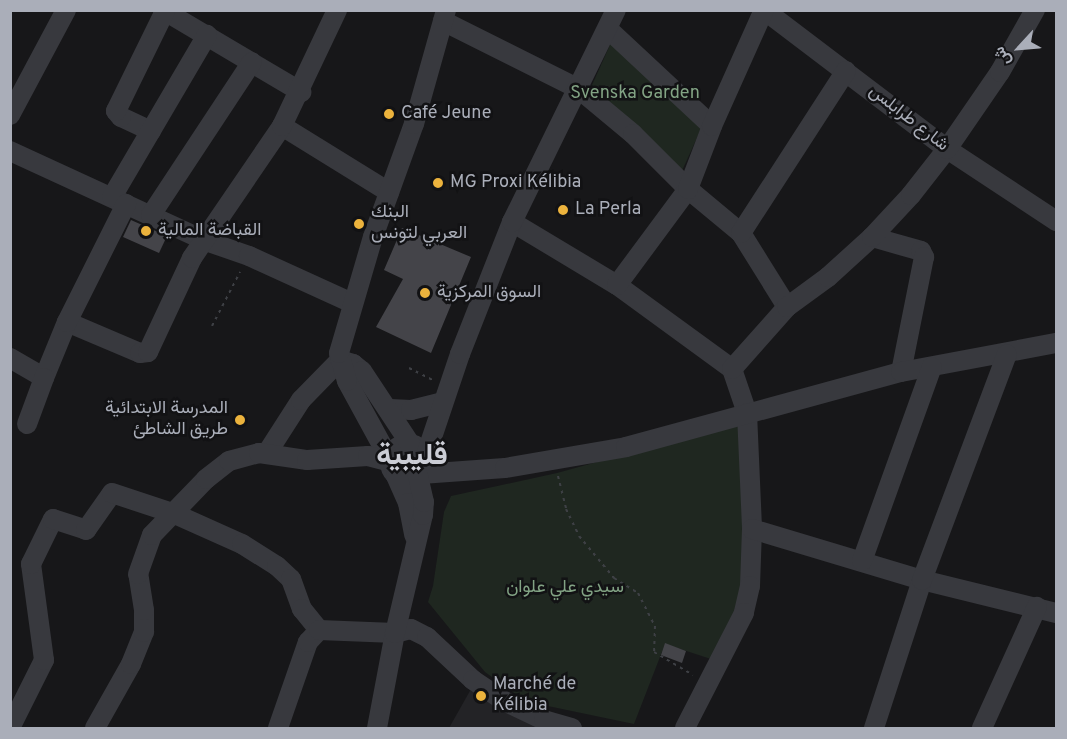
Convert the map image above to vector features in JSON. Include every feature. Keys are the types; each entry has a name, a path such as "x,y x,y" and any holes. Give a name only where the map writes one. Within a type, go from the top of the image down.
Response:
{"street":[{"path":"10,115 66,10"},
{"path":"67,322 146,353 150,349 188,266 282,126 337,10"},
{"path":"95,729 131,664 144,632 144,610 138,574 152,535 175,514 206,478 229,461 267,453 307,460 368,456 392,466 410,480 420,463 512,222 616,10"},
{"path":"151,131 121,117 116,111 164,11 300,92"},
{"path":"617,285 688,189 712,126 764,11"},
{"name":"شارع طرابلس","path":"764,11 947,149 1056,221"},
{"path":"732,369 787,307 828,277 872,237 911,195 947,149 1000,72 1027,13"},
{"path":"415,550 408,503 392,466 347,381 340,360 340,342 389,192 414,124 445,16 579,89 633,134 688,189 741,233 787,307"},
{"path":"608,29 712,126"},
{"path":"27,424 119,200 151,131 207,35"},
{"path":"151,215 252,62"},
{"path":"741,233 846,71"},
{"path":"282,126 389,192"},
{"path":"12,156 119,200 206,241 249,256 352,303"},
{"path":"512,222 617,285 732,369 747,413 752,529 750,586 744,613 686,729"},
{"path":"872,237 921,251 924,257 901,372"},
{"path":"392,466 400,446 420,463 469,471 505,468 626,447 901,372 1007,354 1056,343"},
{"path":"874,729 922,580 1007,354"},
{"path":"10,358 44,378"},
{"path":"340,360 358,367 390,409 420,463 424,502 395,633 377,729"},
{"path":"267,453 301,400 340,360"},
{"path":"861,561 932,367"},
{"path":"390,409 422,409 445,395"},
{"path":"10,728 44,660 31,564 50,522 57,519 86,530 112,493 175,514 242,544 277,566 291,579 302,609 319,630 395,633 411,629 421,633 472,680 504,701 543,720 572,729"},
{"path":"752,529 922,580 1056,613"},
{"path":"982,729 1037,607"},
{"path":"279,729 308,642 319,630"}],"path":[{"path":"212,326 249,256"},
{"path":"409,369 445,395"},
{"path":"556,458 566,509 579,536 614,578 638,593 655,626 654,652 709,684"}],"shaded area":[{"name":"Marché de Kélibia","path":"475,682 579,728 449,728"}],"green space":[{"name":"Svenska Garden","path":"614,36 707,116 681,173 588,94"},
{"name":"سيدي علي علوان","path":"739,423 749,579 717,661 665,644 634,724 543,705 517,695 485,672 428,602 433,586 444,512 451,496 557,473"}],"building":[{"path":"131,220 167,236 159,253 123,237"},
{"name":"السوق المركزية","path":"402,228 471,257 431,353 376,327 403,279 384,270"},
{"path":"665,643 686,651 682,663 661,655"}],"place":[{"name":"Café Jeune","path":"389,114"},
{"name":"MG Proxi Kélibia","path":"438,183"},
{"name":"La Perla","path":"563,210"},
{"name":"البنك العربي لتونس","path":"359,224"},
{"name":"القباضة المالية","path":"146,231"},
{"name":"السوق المركزية","path":"425,293"},
{"name":"المدرسة الابتدائية طريق الشاطئ","path":"240,420"},
{"name":"Marché de Kélibia","path":"481,696"}],"district":[{"name":"قليبية","path":"412,457"}]}
